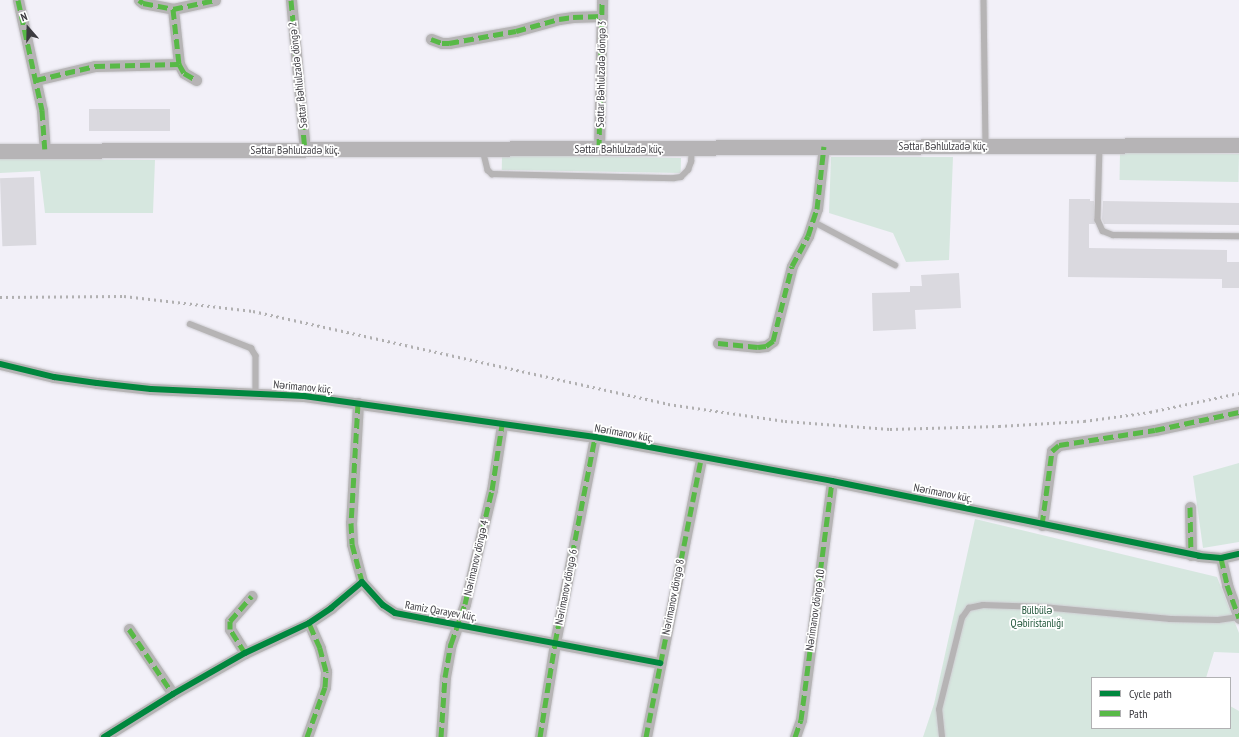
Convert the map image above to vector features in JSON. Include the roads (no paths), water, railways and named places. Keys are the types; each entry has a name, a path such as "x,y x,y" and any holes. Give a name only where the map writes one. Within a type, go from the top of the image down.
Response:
{"main road":[{"name":"Səttar Bəhlulzadə küç.","path":"0,151 45,149 305,150 599,149 824,146 1239,146"}],"street":[{"path":"18,0 42,110 45,149"},
{"path":"139,0 143,3 172,9 215,0"},
{"name":"Səttar Bəhlulzadə döngə 2","path":"291,0 305,150"},
{"name":"Səttar Bəhlulzadə döngə 3","path":"599,149 602,0"},
{"path":"172,9 179,64 184,73 196,80"},
{"path":"431,39 442,43 449,43 516,32 573,16 602,16"},
{"path":"36,80 95,66 179,64"},
{"path":"718,343 758,347 766,346 773,341 792,266 814,222 817,209 824,146"},
{"name":"Nərimanov küç.","path":"0,364 54,377 104,384 151,389 256,393 358,403 502,425 595,437 832,481 1191,555 1221,558 1239,554"},
{"path":"104,737 173,694 245,653 309,623 331,608 362,582 352,544 351,523 358,403"},
{"path":"1042,525 1052,451 1059,444 1155,430 1239,412"},
{"name":"Nərimanov döngə 4","path":"441,737 446,677 451,644 465,604 492,490 502,425"},
{"name":"Nərimanov döngə 6","path":"540,737 555,643 595,437"},
{"name":"Nərimanov döngə 8","path":"646,737 702,458"},
{"name":"Nərimanov döngə 10","path":"794,737 801,720 832,481"},
{"path":"1190,507 1191,555"},
{"path":"1221,558 1227,585 1239,617"},
{"name":"Ramiz Qarayev küç.","path":"362,582 384,605 395,613 660,663"},
{"path":"245,653 230,628 230,621 252,596"},
{"path":"307,737 325,687 326,671 320,648 309,623"},
{"path":"129,629 173,694"}],"lane":[{"path":"984,0 986,146"},
{"path":"1100,145 1098,220 1103,231 1113,235 1239,236"},
{"path":"483,149 488,170 492,174 674,178 681,176 688,170 691,162 692,148"},
{"path":"814,222 895,265"},
{"path":"190,324 251,348 256,356 256,393"},
{"path":"942,737 939,710 962,618 969,608 984,605 1043,607 1170,619 1218,620 1239,617"}],"railway":[{"path":"0,297 124,296 253,311 668,404 785,421 890,429 999,426 1084,421 1150,412 1239,393"}],"park label":[{"name":"Bülbülə Qəbiristanlığı","path":"1037,617"}]}
